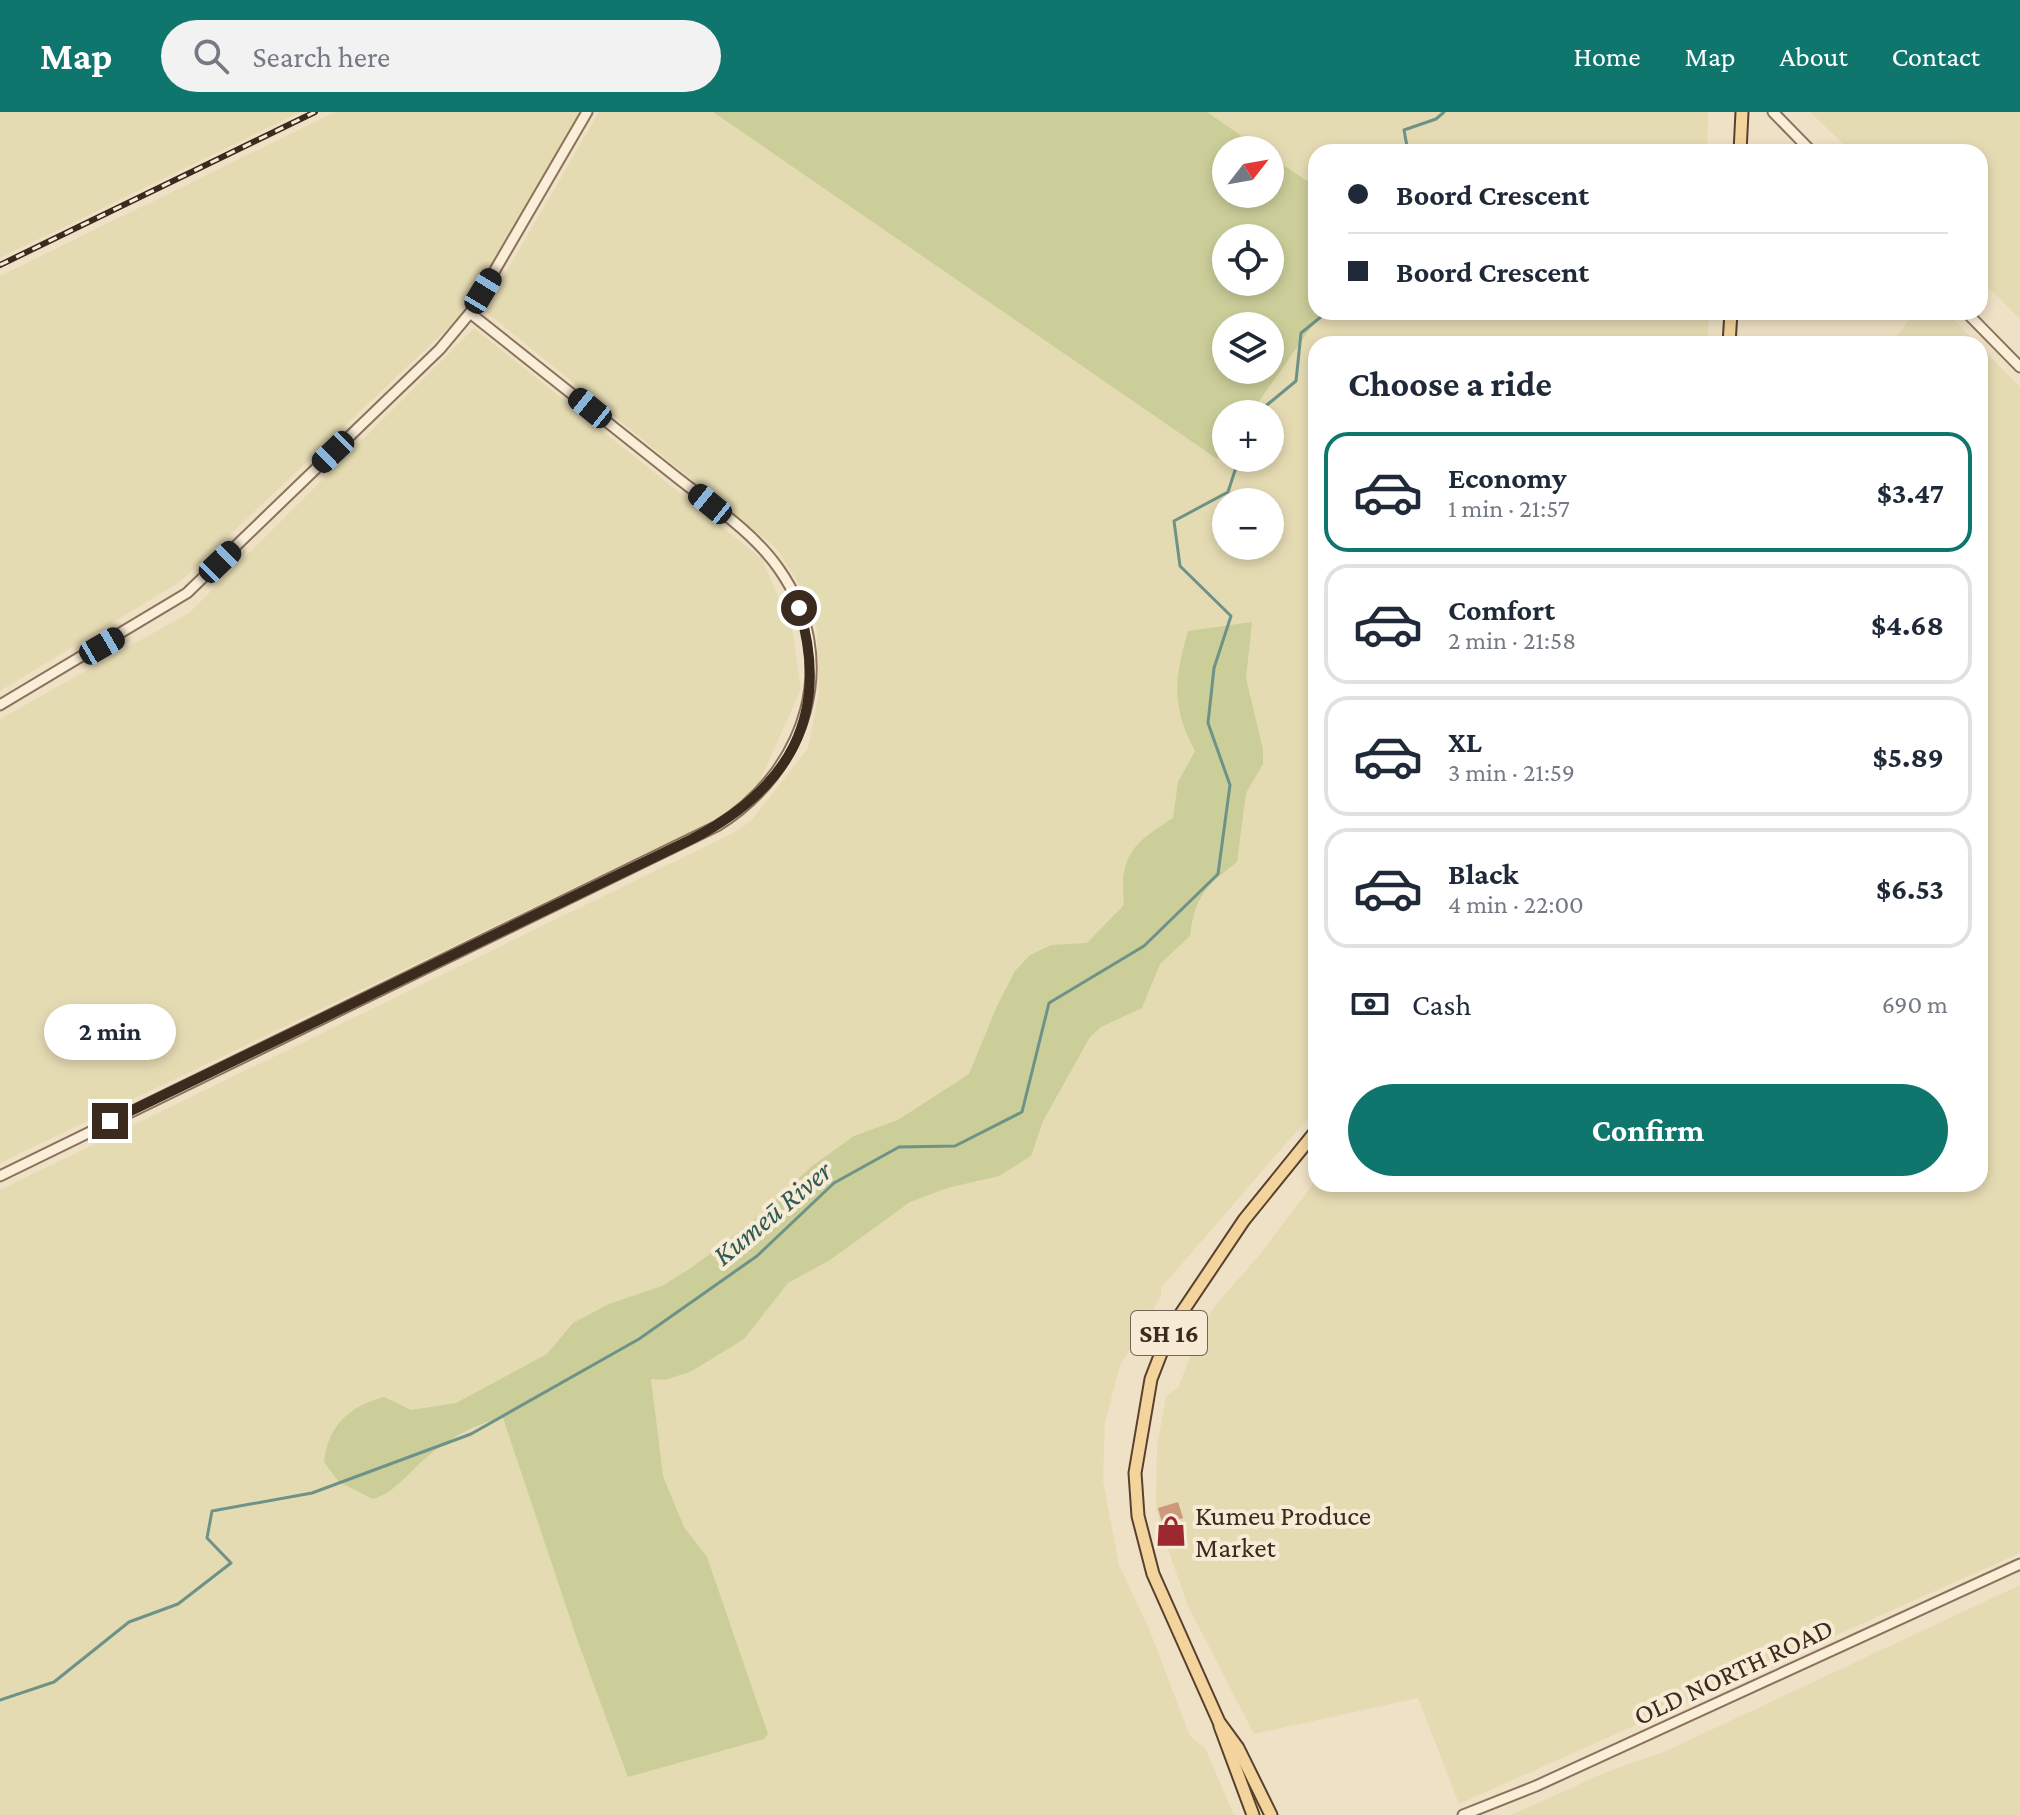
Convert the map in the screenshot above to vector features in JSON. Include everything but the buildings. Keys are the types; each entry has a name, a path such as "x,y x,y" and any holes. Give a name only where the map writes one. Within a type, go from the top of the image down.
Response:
{"main road":[{"path":"1740,144 1742,112"},
{"name":"SH 16","path":"1271,1815 1238,1748 1219,1722 1177,1633 1144,1548 1135,1473 1151,1379 1170,1330 1244,1220 1308,1141"},
{"name":"SH 16","path":"1219,1722 1223,1741 1253,1815"}],"street":[{"path":"0,705 187,593 440,349 470,313 587,112"},
{"path":"1773,112 1804,144"},
{"path":"0,1176 717,826 758,797 783,765 805,715 811,674 804,622 780,571 734,523 470,313"},
{"path":"1974,320 2020,367"},
{"name":"OLD NORTH ROAD","path":"1463,1815 1536,1786 2020,1564"}],"shaded area":[{"path":"0,112 301,112 0,258"},
{"path":"335,112 581,112 466,311 180,582 0,691 0,276"},
{"path":"599,112 713,112 1212,456 1212,472 1284,472 1284,400 1260,400 1271,384 1284,384 1284,366 1316,320 1708,320 1708,336 1308,336 1308,1118 1161,1288 1161,1296 1120,1366 1105,1422 1103,1481 1119,1565 1148,1626 1190,1736 1205,1748 1234,1815 0,1815 0,1190 731,834 751,821 808,748 819,692 817,630 804,593 778,550 484,310"},
{"path":"1207,112 1708,112 1707,144 1308,144 1308,182 1284,165 1284,136 1242,136"},
{"path":"1810,112 2020,112 2020,319 1988,287 1988,144 1844,144"},
{"path":"1910,320 1954,320 1970,336 1896,336"},
{"path":"474,328 762,559 792,629 801,689 758,785 724,816 0,1163 0,719 189,613"},
{"path":"1988,354 2020,387 2020,1553 1459,1804 1418,1698 1254,1734 1188,1606 1156,1510 1157,1448 1166,1397 1179,1386 1199,1332 1217,1303 1257,1258 1308,1191 1988,1192"},
{"path":"2020,1585 2020,1815 1511,1815 1604,1773 1666,1751"}],"green space":[{"path":"713,112 1207,112 1242,136 1212,136 1212,208 1284,208 1284,165 1308,182 1308,320 1316,320 1284,366 1284,312 1212,312 1212,384 1271,384 1260,400 1212,400 1212,456"},
{"path":"1252,622 1246,678 1263,750 1263,764 1246,793 1237,862 1204,893 1195,911 1190,936 1160,964 1142,1008 1101,1027 1090,1037 1043,1121 1031,1156 999,1176 947,1188 910,1202 830,1260 788,1283 744,1339 692,1371 665,1380 651,1379 663,1476 684,1527 707,1557 768,1734 764,1739 628,1777 578,1642 503,1418 483,1423 453,1438 395,1487 373,1499 339,1482 324,1462 330,1438 343,1419 372,1401 384,1397 411,1410 456,1403 547,1354 573,1323 609,1304 662,1286 691,1268 752,1222 812,1166 854,1136 898,1120 969,1074 1015,971 1030,955 1051,945 1087,943 1124,905 1124,874 1132,852 1148,835 1173,818 1178,782 1195,751 1182,720 1177,692 1188,631"}],"waterway":[{"name":"Kumeū River","path":"1407,144 1404,130 1436,119 1444,112"},
{"name":"Kumeū River","path":"1273,400 1296,381 1301,333 1317,320"},
{"name":"Kumeū River","path":"0,1700 54,1682 129,1622 178,1604 231,1563 207,1538 212,1511 312,1493 471,1434 639,1339 757,1256 834,1183 899,1147 955,1146 1022,1112 1049,1003 1144,946 1218,874 1230,785 1208,723 1214,668 1231,616 1180,566 1174,521 1228,492 1234,472"}],"railway":[{"path":"0,265 315,112"}],"place":[{"name":"Kumeu Produce Market","path":"1171,1531"}],"route":[{"path":"110,1121 390,988 692,839 738,813 758,797 783,765 805,715 811,660 799,608"}]}
